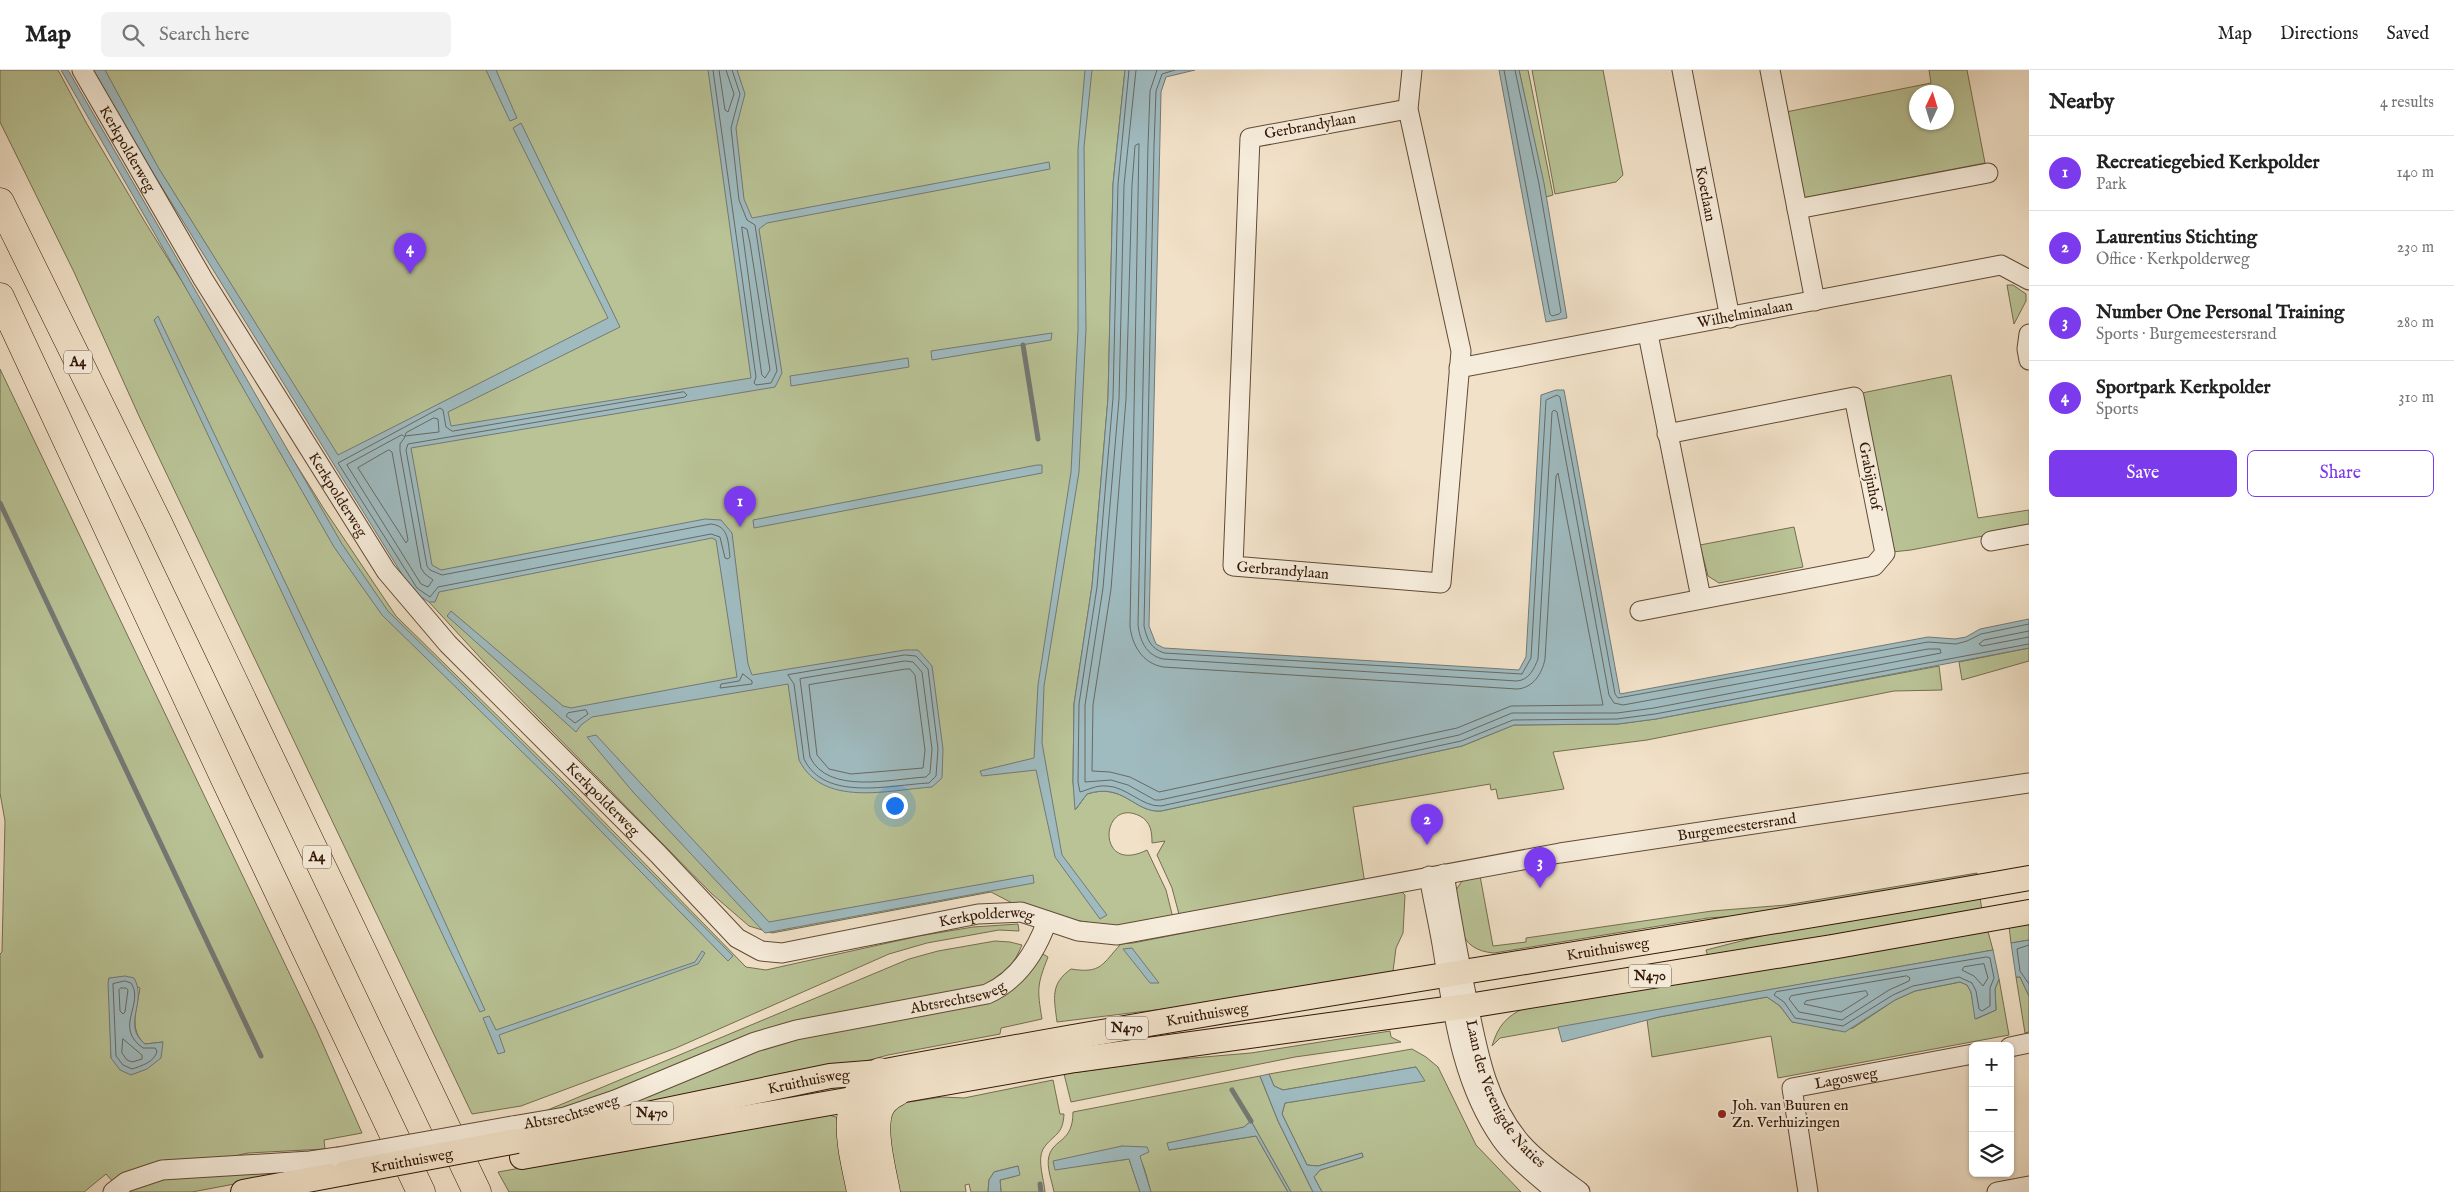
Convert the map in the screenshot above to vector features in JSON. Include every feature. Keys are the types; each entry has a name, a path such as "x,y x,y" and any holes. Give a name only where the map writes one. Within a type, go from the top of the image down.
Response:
{"highway":[{"name":"A4","path":"0,202 161,530 477,1192"},
{"path":"0,298 220,770 421,1192"},
{"path":"861,1192 851,1118 854,1099 870,1078 888,1082 876,1124 886,1192"}],"main road":[{"name":"Kruithuisweg","path":"243,1192 517,1142 830,1076 888,1082 1072,1049 1454,975 1805,918 2029,878"},
{"name":"Kruithuisweg","path":"1072,1049 1460,1007 1832,947 2029,912"},
{"name":"Kruithuisweg","path":"517,1142 854,1099"},
{"name":"Kruithuisweg","path":"329,1192 345,1173"}],"street":[{"name":"Kerkpolderweg","path":"82,70 203,279 386,571 448,644 651,847 737,938 761,951 782,953 978,914 1014,912 1078,931 1117,935 1436,875"},
{"path":"1408,108 1412,70"},
{"name":"Koetlaan","path":"1682,70 1730,318"},
{"path":"1770,70 1815,301"},
{"name":"Gerbrandylaan","path":"1408,108 1460,351 1441,583 1233,566 1250,138 1408,108"},
{"path":"1797,209 1988,173"},
{"name":"Wilhelminalaan","path":"1459,368 1648,334 2001,265 2029,280"},
{"path":"1648,334 1701,598"},
{"path":"2029,334 2027,349 2029,360"},
{"name":"Grabijnhof","path":"1640,611 1874,566 1885,553 1854,397 1667,434"},
{"path":"1991,541 2029,534"},
{"name":"Burgemeestersrand","path":"1436,875 1560,853 2029,783"},
{"path":"1436,875 1460,1007"},
{"name":"Abtsrechtseweg","path":"114,1192 126,1182 162,1170 310,1161 345,1173 517,1142 565,1117 614,1100 755,1042 796,1030 987,994 998,989 1015,976 1038,946 1041,919"},
{"name":"Laan der Verenigde Naties","path":"1460,1007 1468,1074 1486,1115 1516,1158 1556,1192"},
{"name":"Laan der Verenigde Naties","path":"1460,1007 1491,1094 1504,1118 1521,1143 1545,1167 1580,1192"},
{"path":"2014,1046 2029,1043"},
{"name":"Lagosweg","path":"1808,1192 1792,1088 1969,1055"},
{"path":"1997,1192 2029,1186"}],"green space":[{"path":"0,70 58,70 87,124 145,222 324,509 396,616 573,790 746,967 766,970 919,936 973,927 1018,924 1019,931 999,930 927,943 889,954 676,1048 521,1106 472,1114 139,416 74,272 0,122"},
{"path":"95,70 1125,70 1113,184 1108,398 1092,586 1074,704 1073,782 1076,809 1087,794 1100,791 1120,795 1143,808 1161,811 1462,746 1514,725 1618,724 1656,719 1939,666 1942,690 1894,691 1647,740 1553,752 1564,789 1498,799 1496,789 1491,790 1490,784 1353,807 1365,884 1180,918 1172,888 1157,855 1165,841 1152,843 1151,831 1147,821 1140,816 1127,813 1117,817 1111,825 1109,835 1111,845 1118,853 1130,855 1147,850 1166,890 1173,918 1115,927 1057,917 1016,905 991,892 772,933 749,926 712,894 486,664 429,602"},
{"path":"1519,70 1528,70 1553,195 1546,197"},
{"path":"1532,70 1603,70 1623,175 1616,182 1555,194"},
{"path":"1929,70 1967,70 1985,163 1798,199 1781,113 1909,87 1909,130 1954,130 1954,85 1921,85 1931,83"},
{"path":"2007,285 2013,285 2026,294 2026,301 2014,324"},
{"path":"0,369 317,1031 362,1133 324,1140 325,1149 248,1153 114,1183 106,1174 84,1192 0,1192 0,954 2,952 5,821 0,793","holes":["109,978 140,988 135,1018 137,1032 145,1044 163,1042 111,1058"]},
{"path":"1951,375 1978,518 2029,510 2029,527 1892,552 1862,393"},
{"path":"1794,527 1803,567 1719,583 1708,576 1700,545"},
{"path":"2029,648 2029,661 1962,680 1959,662"},
{"path":"1977,873 1978,879 1780,913 1708,918 1494,953 1482,951 1466,940 1459,924 1454,893 1462,881 1480,876 1493,946 1526,942 1526,938 1712,911 1786,905"},
{"path":"1393,892 1402,892 1405,895 1403,933 1396,948 1393,971 1390,973 1237,1000 1057,1022 1055,992 1064,975 1071,969 1095,969 1105,962 1121,944"},
{"path":"1980,897 1982,911 1708,957 1706,950 1784,930"},
{"path":"2029,923 2029,940 2011,943 2009,926"},
{"path":"1987,928 1993,950 1500,1038 1492,1046 1497,1033 1504,1023 1512,1015 1524,1008"},
{"path":"995,941 1022,945 1014,961 1004,973 977,989 779,1027 582,1103 543,1112 909,959 938,951"},
{"path":"1039,952 1048,957 1039,987 1042,1019 1001,1028 1000,1034 888,1055 808,1077 618,1108 746,1054 791,1039 976,1004"},
{"path":"2016,977 2020,977 2029,996 2029,1032 2025,1033"},
{"path":"1999,979 2009,1035 1778,1078 1771,1036 1652,1057 1647,1020 1659,1017 1767,997 1780,1006 1792,1022 1816,1025 1833,1030 1853,1028 1895,1000 1915,991 1960,982 1967,985 1971,992 1976,1019 1996,1010 1995,989"},
{"path":"1390,1031 1391,1037 1401,1042 1295,1057 1071,1102 1064,1074 1157,1061 1251,1053"},
{"path":"1412,1049 1438,1067 1476,1145 1521,1192 1322,1192 1314,1177 1320,1170 1363,1157 1362,1153 1318,1166 1307,1165 1282,1114 1285,1103 1424,1080 1416,1067 1283,1090 1274,1086 1269,1074"},
{"path":"1260,1076 1278,1121 1313,1192 1291,1192 1251,1121 1244,1127 1169,1150 1256,1136 1288,1192 1151,1192 1143,1164 1135,1153 1122,1146 1055,1169 1129,1159 1140,1192 1054,1192 1048,1160 1051,1150 1067,1135 1072,1122 1073,1112"},
{"path":"1053,1080 1060,1114 1064,1114 1060,1131 1047,1144 1041,1154 1045,1192 1001,1192 1000,1180 1019,1175 1018,1166 994,1172 989,1180 988,1192 971,1192 969,1184 965,1185 966,1192 894,1192 883,1127 888,1111 895,1104 942,1097 964,1098"},
{"path":"825,1114 836,1117 838,1121 851,1192 509,1192 498,1172"},
{"path":"314,1169 192,1192 124,1192 160,1180 203,1173"}],"water":[{"path":"61,70 68,70 342,544 388,611 733,956 728,961 555,784 382,615 334,547"},
{"path":"92,70 105,70 158,167 338,455 608,318 513,128 521,123 620,327 448,412 451,426 751,378 708,70 737,70 745,94 736,128 744,199 752,218 1049,162 1050,169 767,223 759,229 782,373 775,387 411,448 432,565 441,570 705,519 721,520 732,533 748,664 752,675 905,650 918,650 932,666 943,749 942,778 932,787 877,792 858,793 824,785 810,775 799,760 788,684 592,717 581,725 576,732 447,616 451,611 563,706 571,708 737,677 716,540 712,538 439,592 435,602 429,602 413,592 104,94"},
{"path":"486,70 496,70 517,118 510,121"},
{"path":"1085,70 1092,70 1084,147 1086,329 1079,472 1044,686 1042,743 1062,855 1107,915 1100,919 1055,857 1036,770 982,776 980,771 1034,758 1038,685 1071,472 1078,330 1078,149"},
{"path":"1125,70 1195,70 1166,77 1161,92 1149,626 1156,644 1164,648 1519,670 1526,657 1541,395 1556,390 1564,390 1620,694 1928,637 1955,639 1966,637 1980,629 2029,619 2029,648 1656,719 1618,724 1514,725 1462,746 1161,811 1143,807 1120,795 1100,791 1087,794 1075,810 1073,782 1074,704 1092,586 1108,398 1113,184"},
{"path":"1499,70 1519,70 1544,183 1567,318 1546,322"},
{"path":"158,316 393,808 485,1010 480,1012 447,944 154,320"},
{"path":"1052,333 1051,340 932,360 931,351"},
{"path":"908,358 909,367 791,386 790,376"},
{"path":"1042,465 1042,473 754,528 753,520"},
{"path":"596,735 769,922 1033,875 1034,883 765,933 633,792 587,737"},
{"path":"2029,940 2029,996 2020,977 2016,977 2011,943"},
{"path":"1132,948 1159,983 1150,983 1123,949"},
{"path":"1993,950 1999,979 1995,989 1996,1010 1975,1019 1971,992 1967,985 1960,982 1915,991 1895,1000 1845,1032 1792,1022 1780,1006 1767,997 1659,1017 1562,1042 1558,1027"},
{"path":"702,951 705,953 698,964 499,1035 505,1052 498,1054 483,1018 489,1016 496,1030 695,962"},
{"path":"125,976 134,978 138,987 135,1029 138,1037 145,1044 163,1042 161,1058 147,1069 131,1075 120,1070 111,1058 108,983 109,978"},
{"path":"1416,1067 1425,1081 1285,1103 1282,1114 1307,1165 1318,1166 1362,1153 1363,1157 1320,1170 1314,1177 1322,1192 1313,1192 1278,1121 1260,1076 1269,1074 1274,1086 1283,1090"},
{"path":"1251,1121 1291,1192 1288,1192 1256,1136 1169,1150 1167,1143 1244,1127"},
{"path":"1122,1146 1147,1147 1149,1152 1140,1156 1151,1192 1140,1192 1129,1159 1055,1170 1053,1161"},
{"path":"1018,1166 1020,1175 1000,1180 1001,1192 988,1192 989,1180 994,1172"}],"waterway":[{"path":"1023,345 1038,439"},
{"path":"0,503 261,1056"},
{"path":"1232,1090 1251,1121"},
{"path":"1040,1184 1041,1192"}],"place":[{"name":"Sportpark Kerkpolder","path":"410,274"},
{"name":"Recreatiegebied Kerkpolder","path":"740,527"},
{"name":"Laurentius Stichting","path":"1427,845"},
{"name":"Number One Personal Training","path":"1540,888"},
{"name":"Joh. van Buuren en Zn. Verhuizingen","path":"1722,1114"}]}
